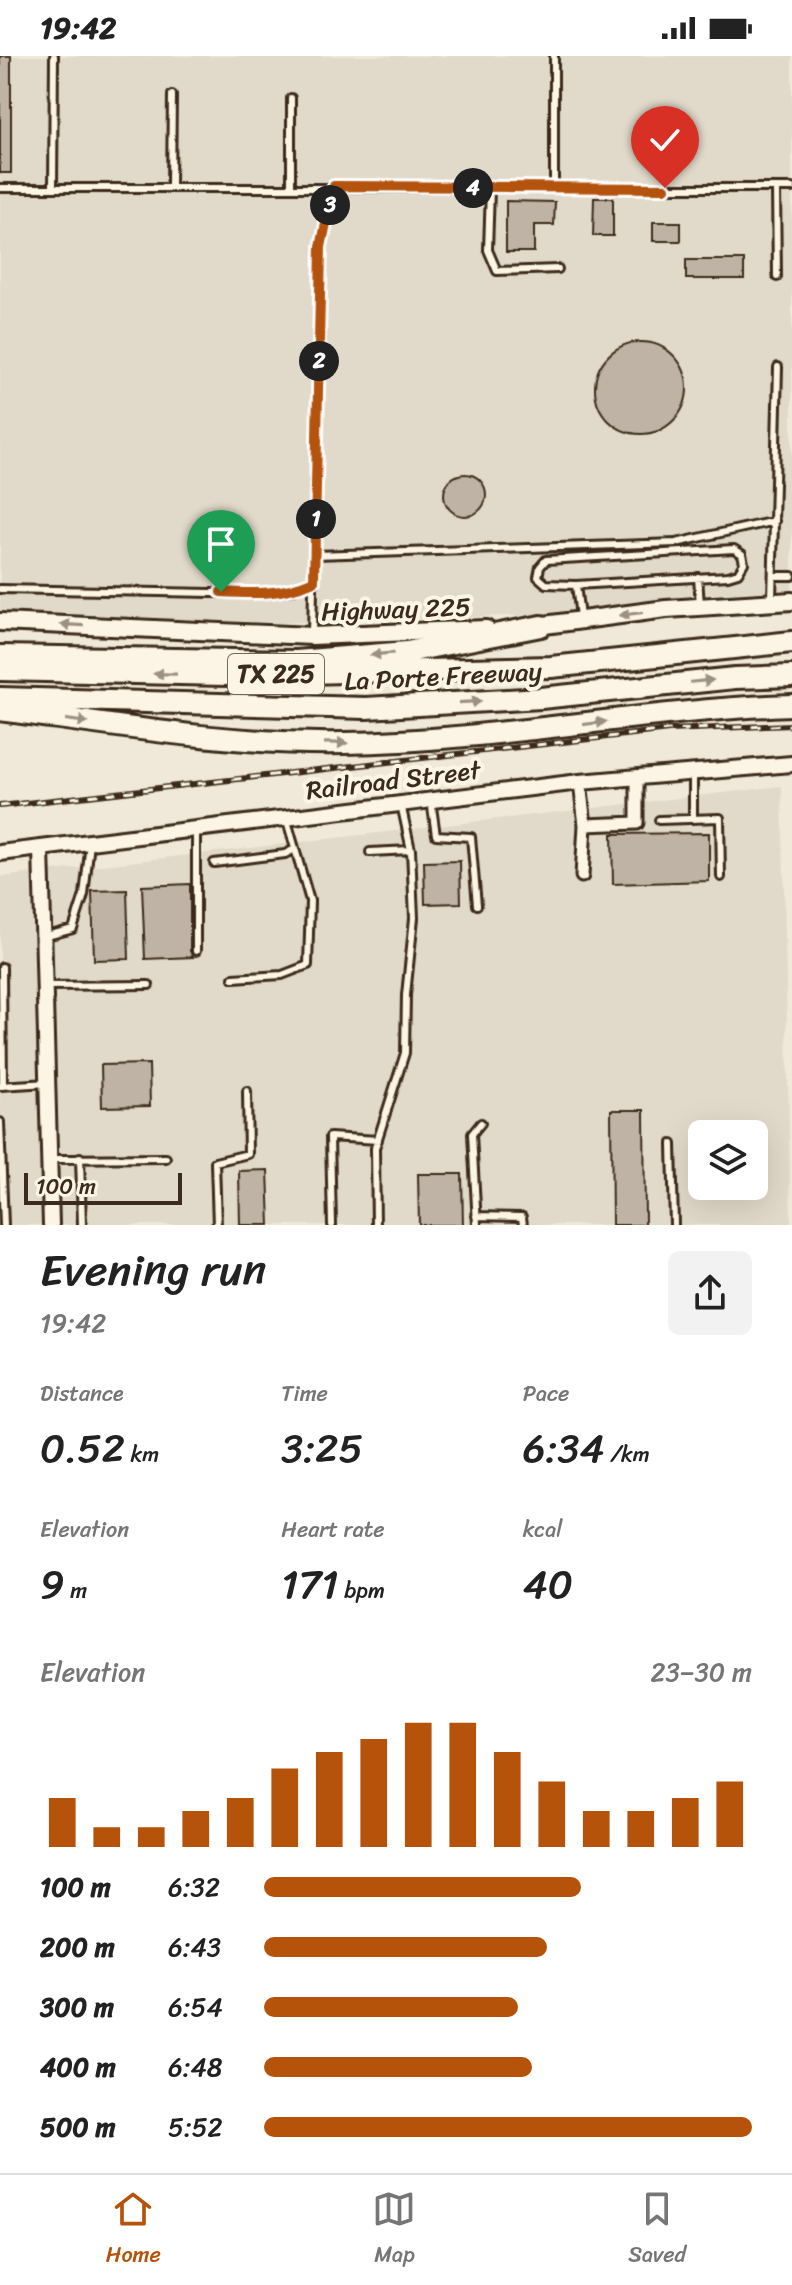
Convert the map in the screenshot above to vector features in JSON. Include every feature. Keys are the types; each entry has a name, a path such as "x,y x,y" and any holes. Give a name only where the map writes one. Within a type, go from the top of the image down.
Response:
{"highway":[{"path":"0,656 296,661 407,652 541,626"},
{"name":"La Porte Freeway","path":"0,670 225,675 551,667 792,642"},
{"name":"La Porte Freeway","path":"0,698 366,708 541,698 735,678 792,676"},
{"path":"0,710 274,741 343,743 456,738 680,711 792,705"}],"main road":[{"name":"Highway 225","path":"0,622 312,636 541,626 700,606 792,601"}],"street":[{"name":"Railroad Street","path":"0,853 580,782 792,764"},
{"path":"585,825 637,823 637,778"},
{"path":"580,782 585,825 582,876"},
{"path":"41,848 51,1225"}],"lane":[{"path":"53,188 54,56"},
{"path":"554,56 554,187"},
{"path":"171,186 172,95"},
{"path":"291,98 291,186"},
{"path":"312,636 321,247 334,186"},
{"path":"0,188 792,188"},
{"path":"776,188 777,277"},
{"path":"490,189 488,250 497,271 558,269"},
{"path":"772,602 778,367"},
{"path":"315,555 676,543 775,521"},
{"path":"734,549 742,554 744,563 738,573 576,585 546,584 538,577 540,567 546,560 734,549"},
{"path":"775,576 792,576"},
{"path":"698,577 700,606"},
{"path":"0,589 265,594 293,590 314,581"},
{"path":"576,585 580,620"},
{"path":"693,773 693,819"},
{"path":"431,800 436,835 471,837 477,905"},
{"path":"376,1225 378,1140 405,1053 406,995 414,918 411,850 401,804"},
{"path":"233,978 282,975 308,965 310,901 286,816"},
{"path":"659,820 720,818 721,877"},
{"path":"196,830 196,951"},
{"path":"43,937 73,929 80,917 90,842"},
{"path":"214,863 285,854 295,849"},
{"path":"370,852 411,850"},
{"path":"2,967 1,1086 48,1083"},
{"path":"45,986 149,985"},
{"path":"217,1225 215,1162 248,1154 247,1091"},
{"path":"0,1122 4,1225"},
{"path":"477,1225 472,1134 481,1123"},
{"path":"332,1225 330,1137 378,1140"},
{"path":"672,1144 674,1225"},
{"path":"80,1157 82,1225"},
{"path":"50,1159 166,1158"},
{"path":"476,1216 522,1217 523,1225"}],"shaded area":[{"path":"0,56 792,56 792,607 281,623 0,613"},
{"path":"782,786 791,1225 0,1225 0,877"}],"building":[{"path":"0,56 11,56 11,173 0,173"},
{"path":"594,198 613,198 613,236 593,236"},
{"path":"506,201 555,202 554,225 534,225 534,252 506,252"},
{"path":"653,222 681,222 681,241 653,241"},
{"path":"686,260 744,260 744,279 686,279"},
{"path":"641,342 659,345 674,355 684,370 687,388 684,406 674,421 659,431 641,434 623,431 608,421 598,406 595,388 598,370 608,355 623,345"},
{"path":"465,474 480,480 486,495 480,510 465,516 450,510 444,495 450,480"},
{"path":"709,833 709,881 613,884 612,834"},
{"path":"460,861 461,903 425,904 424,862"},
{"path":"190,884 190,951 193,957 145,959 142,886"},
{"path":"127,890 129,959 94,960 92,891"},
{"path":"149,1064 150,1106 102,1107 101,1065"},
{"path":"611,1110 644,1110 645,1225 612,1225"},
{"path":"268,1170 270,1225 240,1225 239,1171"},
{"path":"418,1174 462,1174 463,1225 419,1225"}],"railway":[{"path":"0,806 669,730 792,725"}],"route":[{"path":"221,592 265,594 293,590 314,581 321,247 334,186 665,188"}]}
